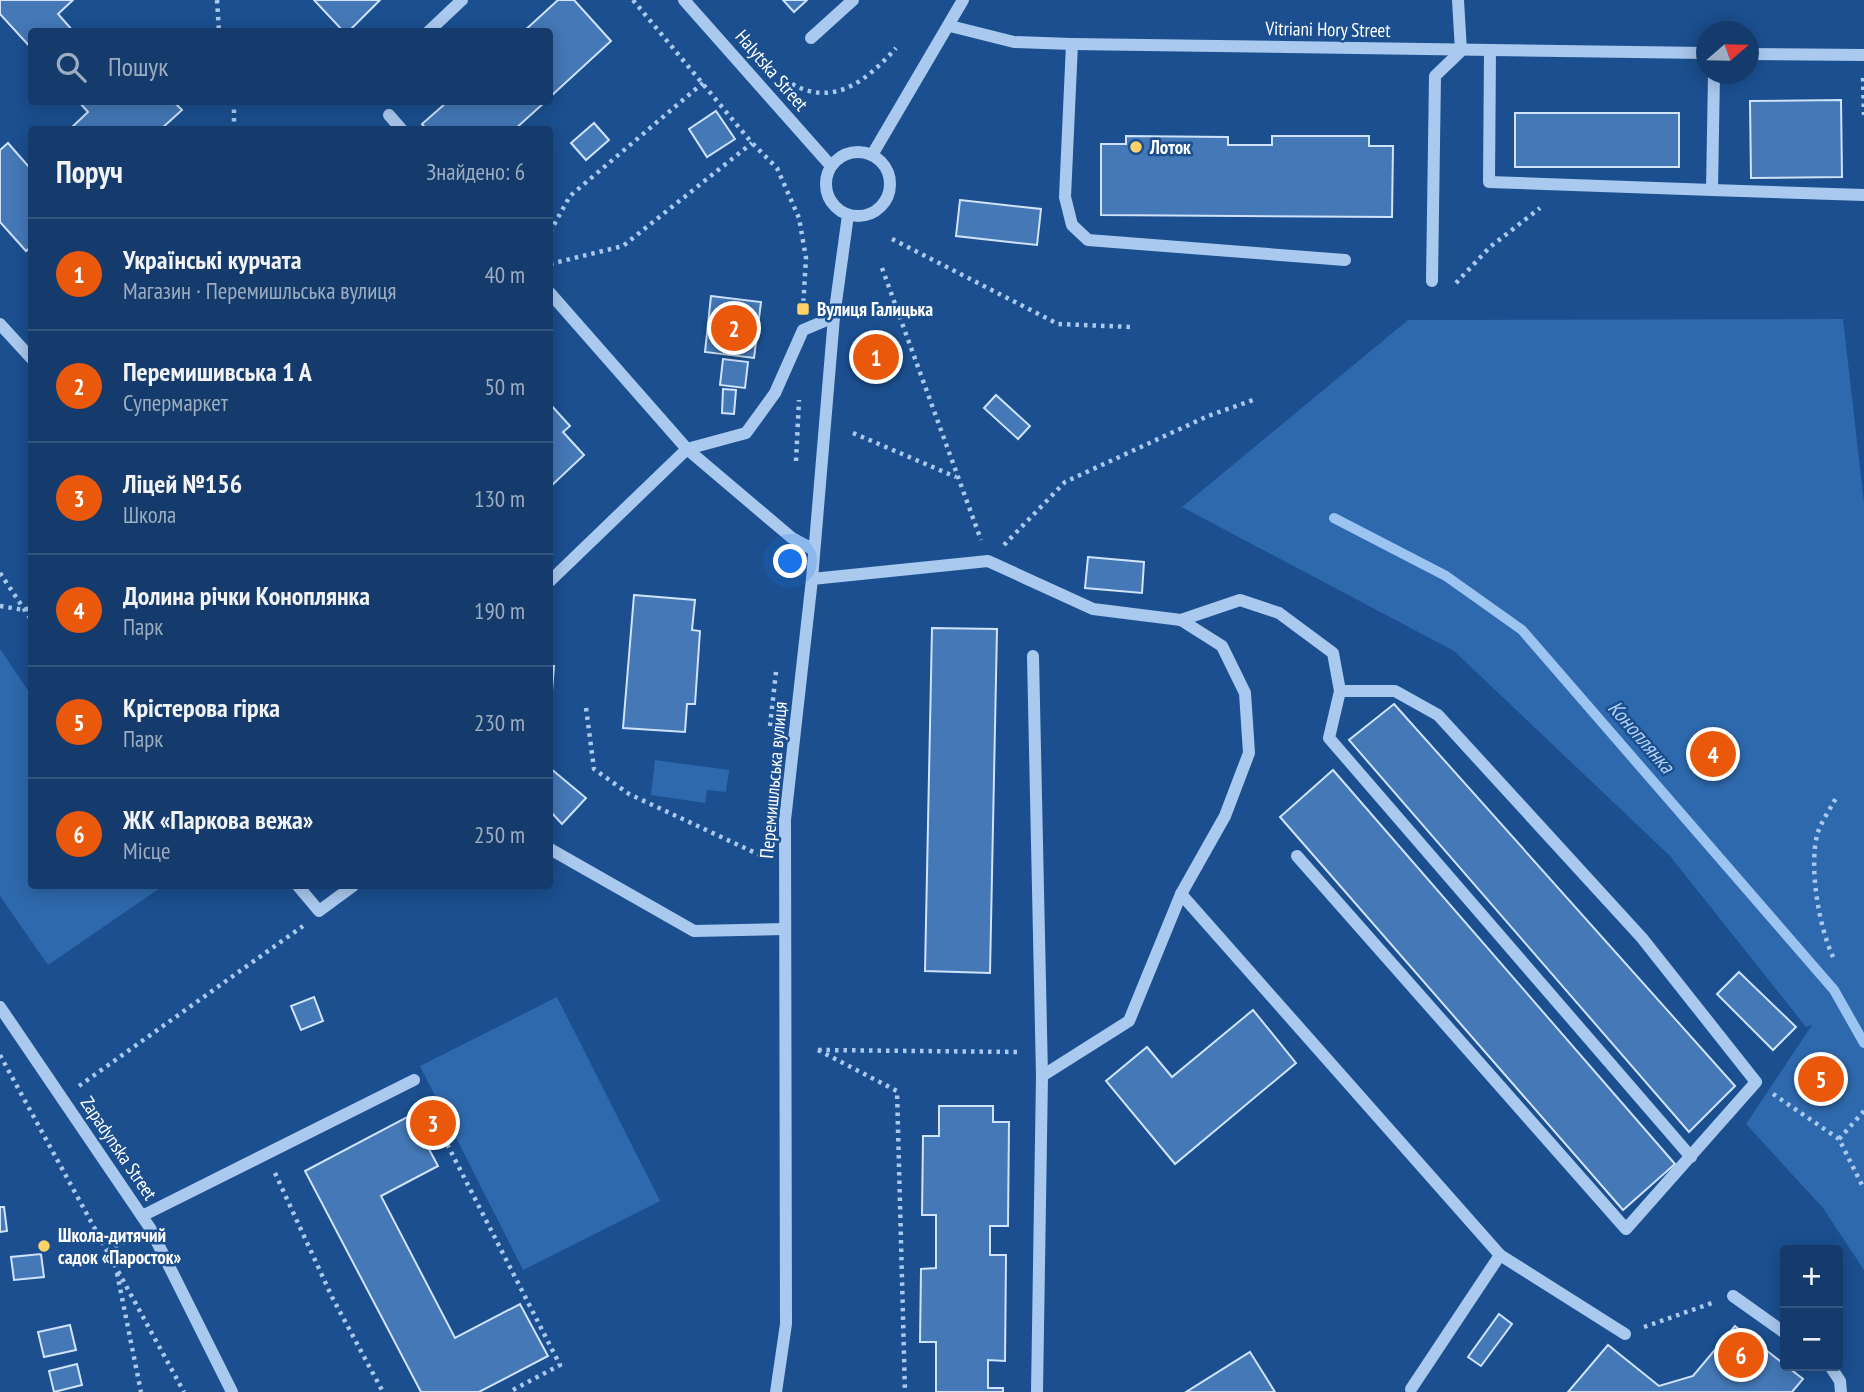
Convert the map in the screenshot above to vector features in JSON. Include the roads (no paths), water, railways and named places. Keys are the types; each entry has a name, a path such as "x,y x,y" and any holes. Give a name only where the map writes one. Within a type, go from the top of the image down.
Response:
{"street":[{"path":"432,28 461,0"},
{"name":"Halytska Street","path":"684,0 831,166"},
{"path":"811,38 853,0"},
{"path":"873,155 963,0"},
{"path":"1432,281 1435,76 1461,51 1458,0"},
{"name":"Vitriani Hory Street","path":"950,26 1014,42 1696,53"},
{"path":"1072,44 1065,197 1072,225 1088,240 1345,260"},
{"path":"1490,51 1489,182 1864,195"},
{"path":"1759,54 1864,55"},
{"path":"1712,190 1714,84"},
{"path":"389,115 399,126"},
{"path":"854,152 873,155 880,160 890,177 888,196 876,211 867,215 848,215 832,204 827,195 827,175 831,166 845,154 854,152"},
{"name":"Перемишльська вулиця","path":"776,1392 786,1324 785,820 812,579 834,317 848,215"},
{"path":"553,296 687,449 792,538 814,550"},
{"path":"553,577 687,449 746,433 775,393 803,330 834,317"},
{"path":"0,324 28,355"},
{"path":"812,579 988,561 1093,609 1181,620 1223,646 1245,693 1250,753 1225,816 1181,894 1129,1021 1042,1076"},
{"path":"1181,620 1240,600 1279,613 1333,653 1340,691 1329,738 1691,1157"},
{"path":"1033,656 1042,1076 1038,1392"},
{"path":"1297,856 1626,1229 1756,1082 1642,938 1438,715 1395,691 1340,691"},
{"path":"553,851 694,931 785,929"},
{"path":"301,889 319,911 349,889"},
{"path":"1181,894 1500,1255 1625,1335"},
{"name":"Zapadynska Street","path":"0,1007 142,1216 232,1392"},
{"path":"142,1216 414,1080"},
{"path":"1413,1391 1500,1255"},
{"path":"1732,1296 1780,1330"},
{"path":"1833,1371 1840,1381 1840,1392"}],"waterway":[{"name":"Коноплянка","path":"1334,518 1446,576 1522,630 1834,990 1864,1043"}],"place":[{"name":"Лоток","path":"1136,147"},
{"name":"Вулиця Галицька","path":"803,309"},
{"name":"Перемишивська 1 А","path":"734,328"},
{"name":"Українські курчата","path":"876,357"},
{"name":"Долина річки Коноплянка","path":"1713,754"},
{"name":"Крістерова гірка","path":"1821,1079"},
{"name":"Ліцей №156","path":"433,1123"},
{"name":"Школа-дитячий садок «Паросток»","path":"44,1246"},
{"name":"ЖК «Паркова вежа»","path":"1741,1355"}]}
